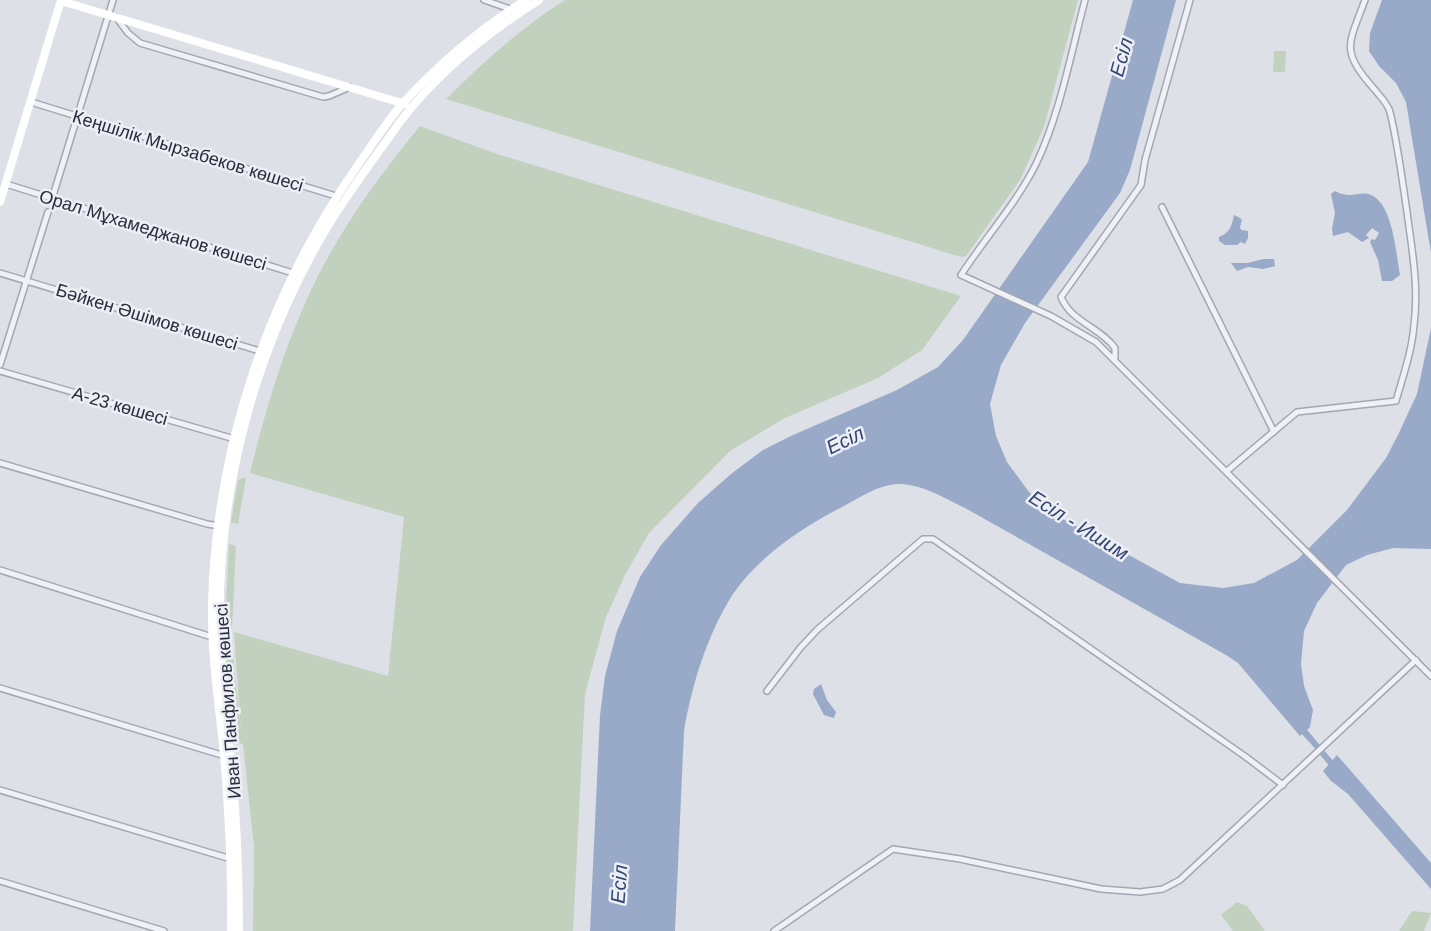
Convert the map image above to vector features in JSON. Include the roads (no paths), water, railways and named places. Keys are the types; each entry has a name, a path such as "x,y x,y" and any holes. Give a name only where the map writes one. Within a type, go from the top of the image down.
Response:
{"street":[{"path":"0,202 60,0 412,106"},
{"path":"52,199 77,116 112,15 113,0"},
{"path":"484,0 515,11"},
{"name":"Иван Панфилов көшесі","path":"297,274 346,199 412,106 447,70 526,0"},
{"name":"Иван Панфилов көшесі","path":"227,757 212,637 213,580 237,440 264,353 297,274 336,196 403,104 443,64 515,11 539,0"},
{"path":"1085,0 1051,126 1036,163 1018,195 961,275 1051,316 1096,342 1115,358 1431,676"},
{"path":"1115,358 1116,348 1108,339 1074,317 1061,297 1141,185 1145,160 1190,0"},
{"path":"1227,471 1297,412 1396,401 1414,327 1417,282 1389,109 1358,71 1352,60 1350,41 1354,24 1365,0"},
{"path":"112,15 140,43 323,97 350,87"},
{"name":"Кеңшілік Мырзабеков көшесі","path":"31,102 346,199"},
{"name":"Орал Мұхамеджанов көшесі","path":"6,184 297,274"},
{"path":"1162,207 1274,432"},
{"path":"0,365 48,212"},
{"name":"Бәйкен Әшімов көшесі","path":"0,273 264,353"},
{"name":"А-23 көшесі","path":"0,371 237,440"},
{"path":"0,463 207,524 221,526"},
{"name":"Иван Панфилов көшесі","path":"221,526 220,639 239,931"},
{"path":"768,691 801,647 818,629 923,540 933,539 1283,785"},
{"path":"0,570 212,637"},
{"path":"774,931 893,849 960,859 1101,889 1140,892 1163,889 1180,880 1416,660"},
{"path":"0,688 227,757"},
{"path":"0,789 236,860"},
{"name":"Иван Панфилов көшесі","path":"231,931 236,860"},
{"path":"0,881 164,931"}],"water":[{"name":"Есіл","path":"1133,0 1176,0 1130,170 1120,193 1025,323 1001,365 990,404 996,436 1007,462 1029,492 1048,511 1180,583 1223,588 1254,583 1297,560 1347,510 1386,458 1417,394 1431,328 1431,549 1393,548 1367,555 1346,565 1317,603 1304,631 1301,664 1304,686 1313,710 1310,727 1305,732 1312,739 1309,742 1302,734 1300,736 1238,663 1226,655 965,508 932,492 915,486 897,484 869,493 812,524 768,555 743,580 733,594 708,643 691,696 684,731 675,931 590,931 600,715 605,676 617,631 640,577 661,545 698,503 763,450 897,390 938,367 963,340 1088,162"},
{"path":"1382,0 1431,0 1431,253 1406,102 1396,83 1379,66 1369,51 1370,33"},
{"path":"1335,191 1346,195 1371,195 1384,208 1392,230 1400,275 1392,281 1382,281 1378,260 1370,242 1372,239 1375,240 1379,233 1372,228 1366,235 1369,238 1362,242 1348,232 1333,236 1335,213 1331,194"},
{"path":"1234,215 1242,220 1241,230 1248,231 1248,238 1245,244 1241,242 1237,245 1225,245 1219,241 1219,237 1230,228"},
{"path":"1274,259 1275,266 1263,269 1248,267 1237,271 1231,263 1248,263"},
{"path":"821,684 827,700 836,712 834,718 824,715 813,694 814,689"},
{"path":"1337,755 1431,863 1431,889 1348,794 1331,781 1323,771"}],"waterway":[{"path":"1305,732 1335,768"}],"water label":[{"name":"Есіл - Ишим","path":"1079,525"}]}
